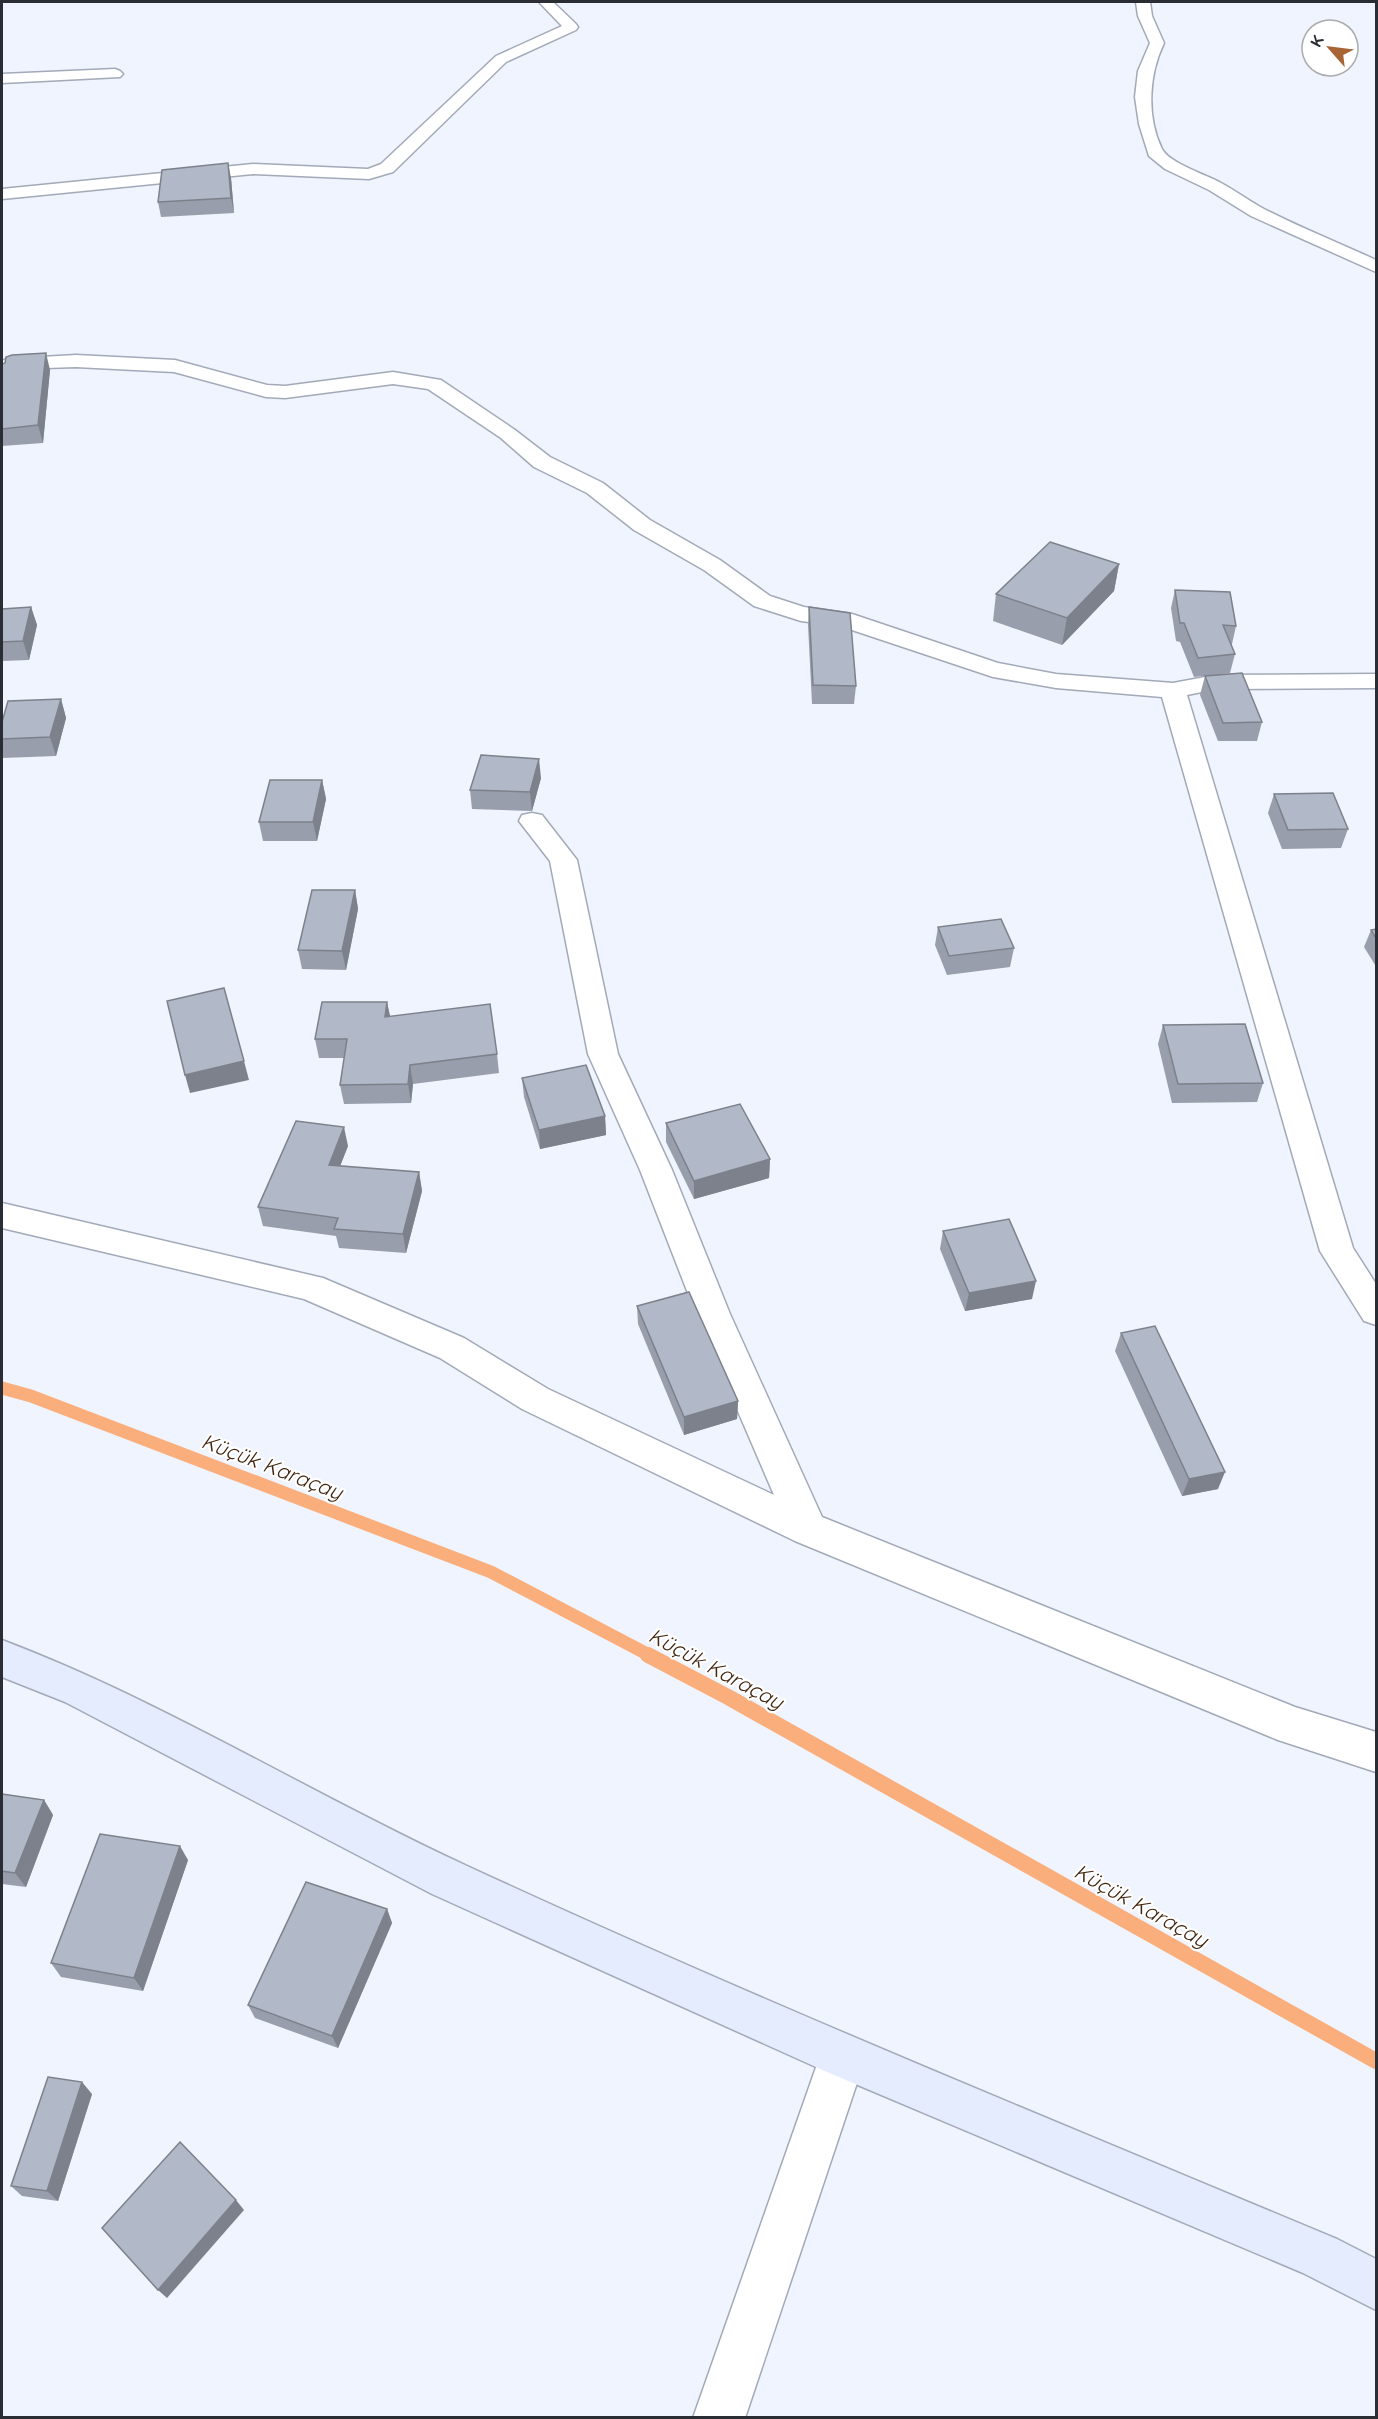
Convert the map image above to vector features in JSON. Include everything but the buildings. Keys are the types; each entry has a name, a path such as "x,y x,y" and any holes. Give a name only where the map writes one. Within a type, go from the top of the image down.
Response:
{"street":[{"path":"2,194 254,168 369,174 387,168 501,59 572,27 546,2"},
{"path":"1143,2 1145,15 1157,43 1147,58 1141,86 1155,153 1170,165 1215,186 1257,212 1377,267"},
{"path":"2,79 115,74"},
{"path":"2,368 13,363 76,361 176,366 266,391 285,392 393,378 434,384 508,434 542,462 595,488 642,525 712,565 762,601 801,614 844,619 993,670 1056,681 1173,690 1215,682 1377,681"},
{"path":"1173,690 1337,1251 1377,1311"},
{"path":"532,820 563,860 603,1054 656,1170 713,1314 808,1529"},
{"path":"2,1216 311,1287 452,1348 535,1399 808,1529 1293,1726 1377,1752"},
{"path":"2,1658 79,1689 447,1879 843,2056 1309,2252 1377,2285"},
{"path":"719,2418 843,2056"}],"waterway":[{"name":"Küçük Karaçay","path":"2,1388 31,1396 491,1572 651,1656"},
{"name":"Küçük Karaçay","path":"648,1655 728,1697 1376,2061"}]}
